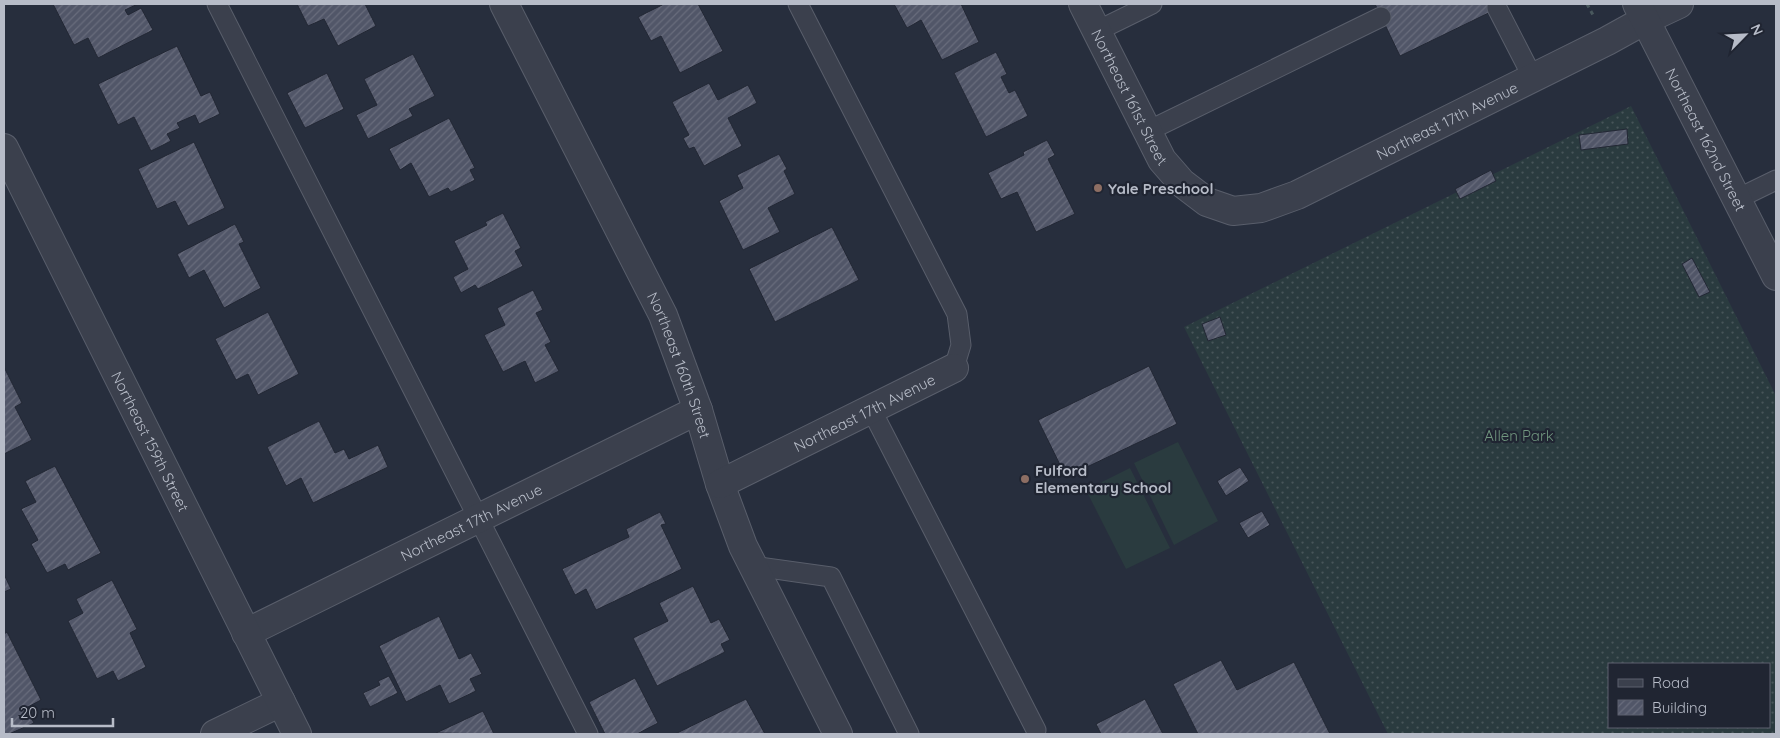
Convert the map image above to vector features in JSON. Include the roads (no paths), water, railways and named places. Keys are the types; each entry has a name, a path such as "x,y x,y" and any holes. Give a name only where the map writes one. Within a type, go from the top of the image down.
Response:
{"street":[{"name":"Northeast 160th Street","path":"504,4 663,315 698,410 720,484 743,546 838,734"},
{"name":"Northeast 161st Street","path":"1083,4 1162,160 1182,183 1207,202"},
{"name":"Northeast 17th Avenue","path":"1207,202 1233,211 1261,208 1297,195 1607,41 1641,12 1679,4"},
{"name":"Northeast 162nd Street","path":"1641,12 1776,276"},
{"name":"Northeast 159th Street","path":"4,148 297,734"},
{"name":"Northeast 17th Avenue","path":"720,484 954,368"},
{"name":"Northeast 17th Avenue","path":"246,632 698,410"},
{"path":"216,734 281,702"}],"lane":[{"path":"217,4 588,734"},
{"path":"798,4 957,314 961,345 954,368"},
{"path":"1097,31 1152,4"},
{"path":"1497,8 1533,78"},
{"path":"1148,131 1382,17"},
{"path":"1737,199 1776,180"},
{"path":"871,409 1036,730"},
{"path":"753,566 831,577 909,734"}],"place":[{"name":"Yale Preschool","path":"1098,188"},
{"name":"Fulford Elementary School","path":"1025,479"}],"park label":[{"name":"Allen Park","path":"1519,435"}]}
